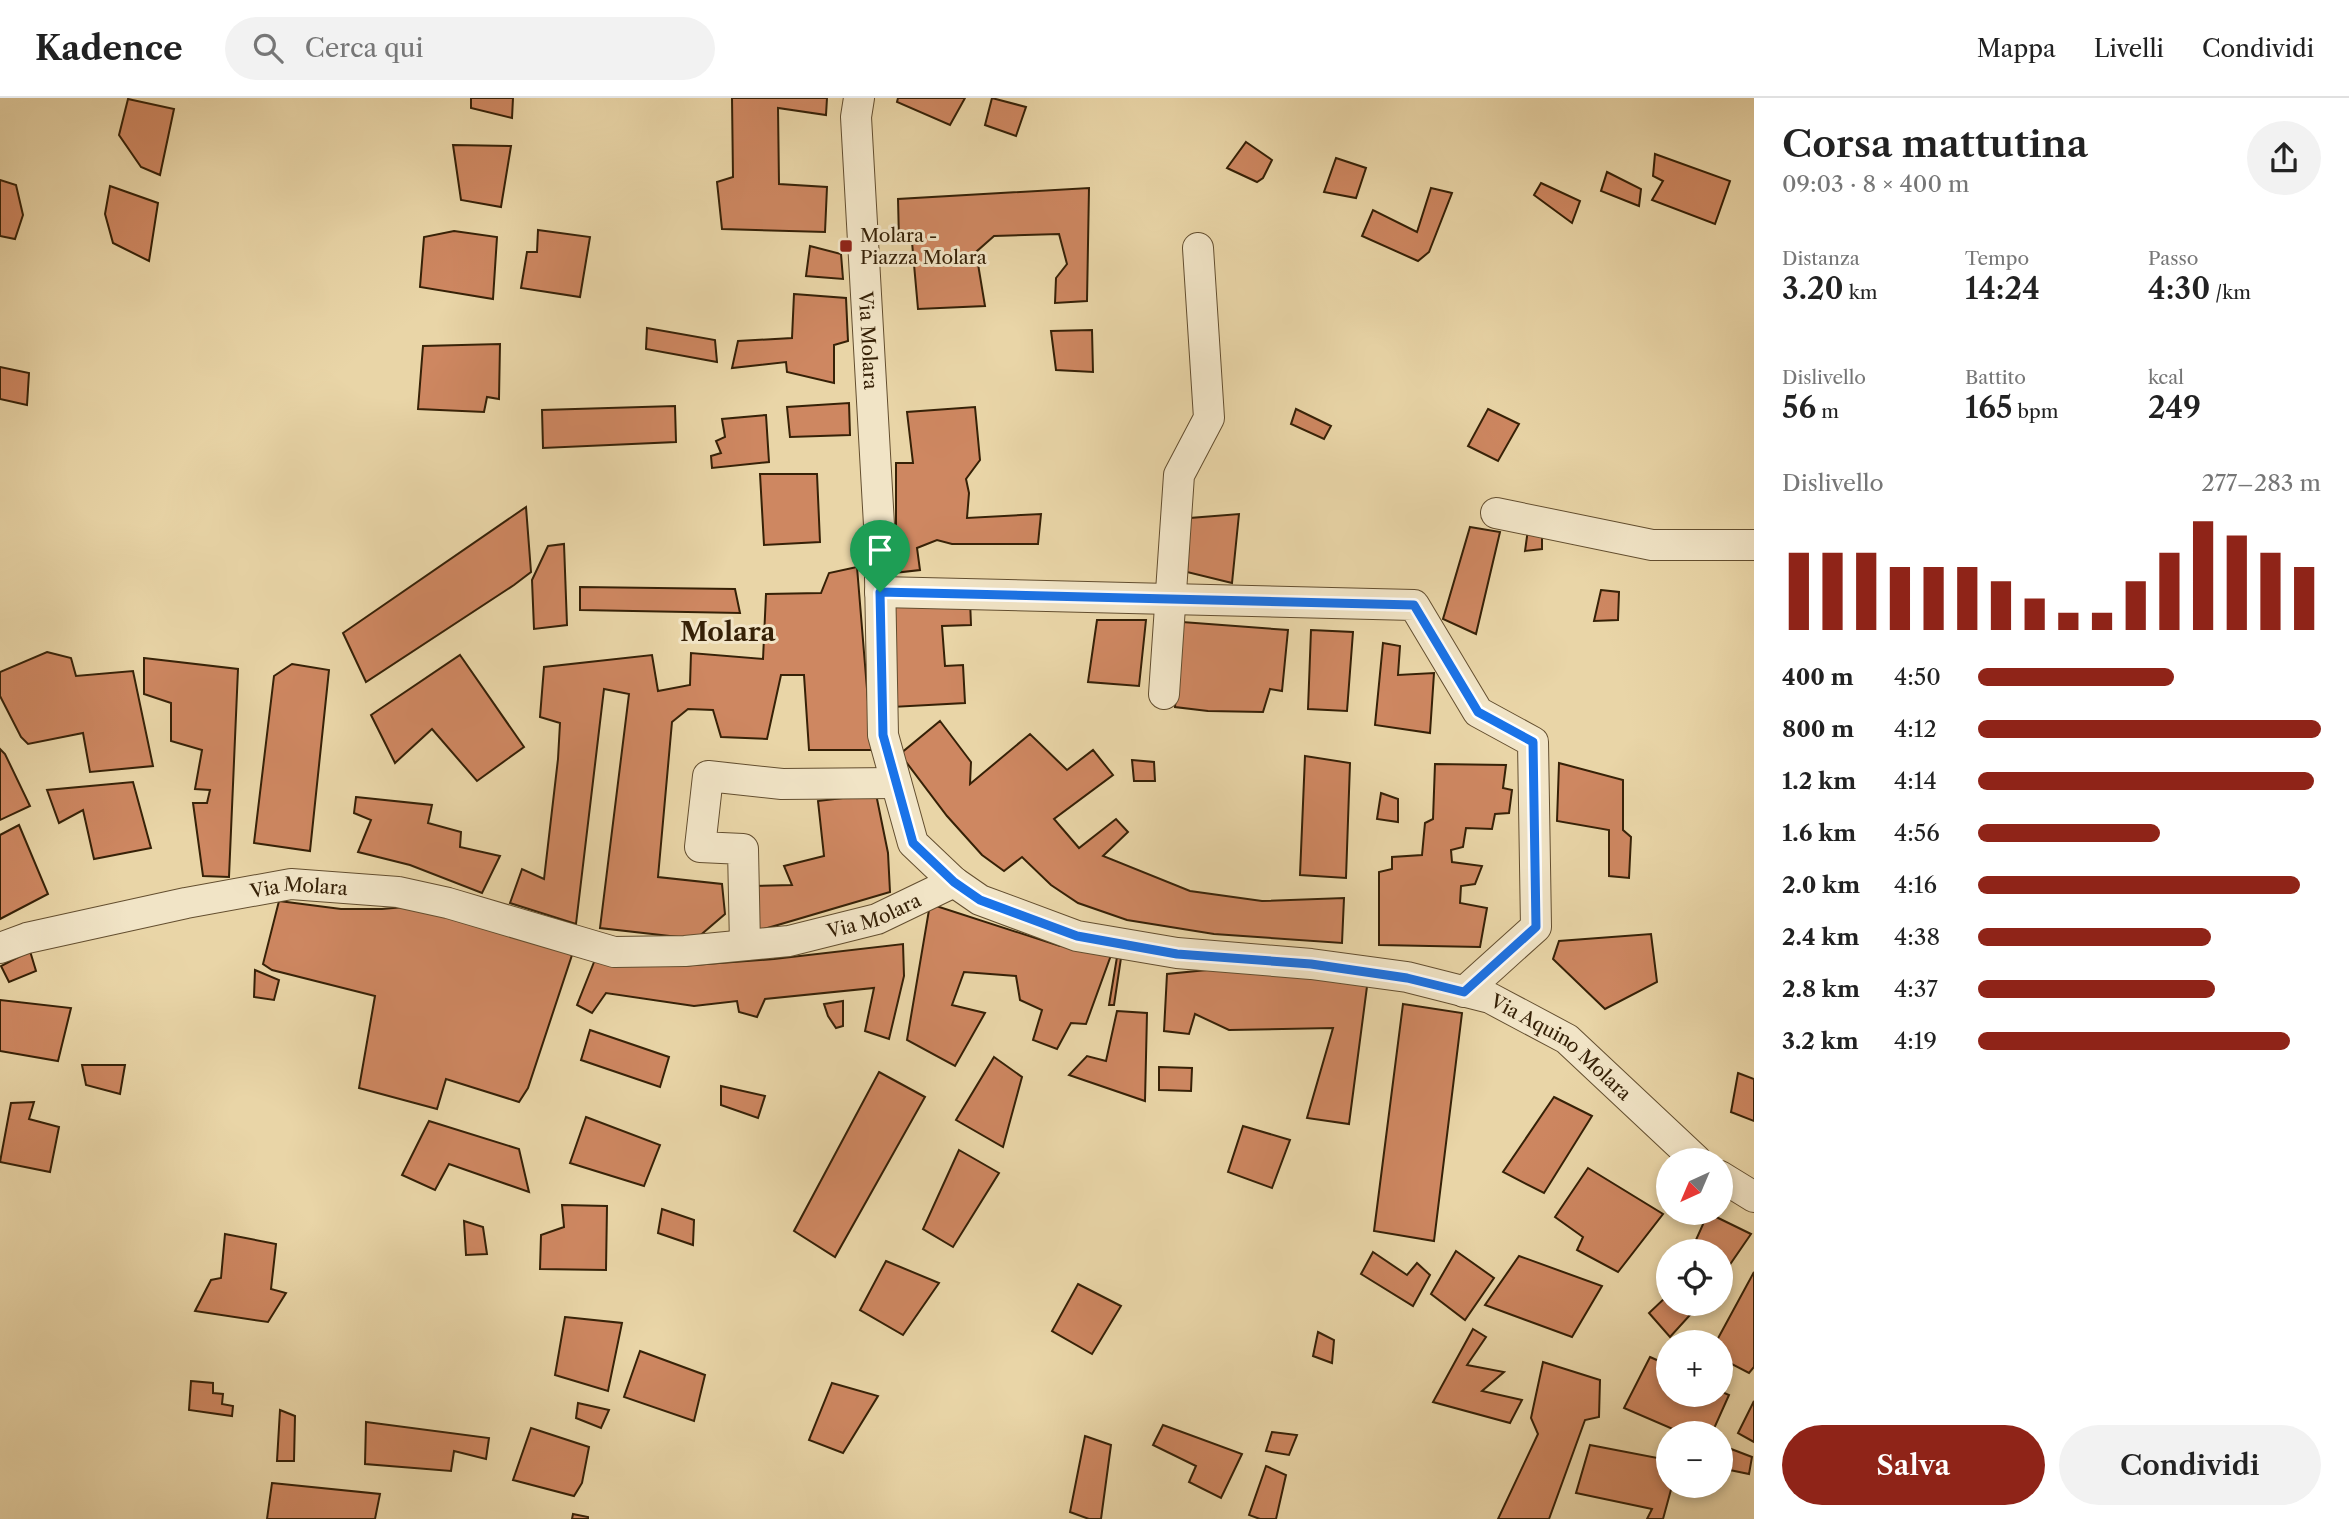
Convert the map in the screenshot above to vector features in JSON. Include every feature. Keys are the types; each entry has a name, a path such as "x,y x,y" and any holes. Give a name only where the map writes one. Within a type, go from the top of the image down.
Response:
{"street":[{"name":"Via Molara","path":"0,947 27,938 186,903 291,884 398,892 448,903 614,952 685,951 789,941 877,919 954,882 913,843 883,735 879,524 856,117 859,98"},
{"path":"1164,694 1179,475 1209,418 1198,248"},
{"path":"1496,513 1652,545 1754,545"},
{"path":"880,592 1414,605 1478,712 1533,742 1536,927 1464,992"},
{"path":"745,945 743,849 700,846 708,776 782,784 896,783"},
{"name":"Via Aquino Molara","path":"954,882 980,900 1077,936 1177,954 1311,964 1407,978 1490,998 1567,1038 1683,1148"},
{"path":"1733,1184 1754,1197"}],"building":[{"path":"471,98 513,98 512,118 471,108"},
{"path":"732,98 827,98 826,115 778,108 779,184 827,187 825,232 722,229 717,182 733,177"},
{"path":"898,98 965,98 950,125 897,102"},
{"path":"992,98 1026,107 1016,136 985,125"},
{"path":"128,99 174,109 160,175 141,167 119,135"},
{"path":"1246,142 1272,160 1263,178 1257,182 1227,168"},
{"path":"453,145 511,146 501,207 461,200"},
{"path":"1655,154 1730,181 1715,224 1652,200 1663,181 1653,176"},
{"path":"1336,158 1366,168 1356,198 1324,192"},
{"path":"1607,172 1641,189 1639,206 1601,191"},
{"path":"0,180 16,185 23,215 15,239 0,236"},
{"path":"1541,183 1580,201 1572,223 1534,195"},
{"path":"110,186 158,203 149,261 113,243 105,214"},
{"path":"1089,188 1087,301 1055,303 1056,278 1067,264 1059,234 994,236 976,252 985,306 918,309 912,242 899,240 898,199"},
{"path":"1431,188 1452,193 1429,252 1418,261 1362,236 1373,210 1417,232"},
{"path":"538,230 590,237 580,297 521,288 527,252 537,252"},
{"path":"454,231 497,237 493,299 420,287 424,237"},
{"path":"810,246 841,254 843,279 806,276"},
{"path":"794,294 846,298 848,341 834,345 834,383 787,372 786,362 732,368 738,341 792,338"},
{"path":"647,328 715,340 717,362 646,349"},
{"path":"1092,330 1093,372 1056,370 1051,331"},
{"path":"500,344 499,399 487,397 484,412 418,409 423,346"},
{"path":"0,367 29,373 27,405 0,399"},
{"path":"849,403 850,435 790,437 787,407"},
{"path":"675,406 676,442 543,448 542,410"},
{"path":"975,407 980,460 966,479 969,493 967,518 1041,514 1038,544 952,544 937,540 917,548 920,570 884,574 888,545 896,545 896,463 913,463 907,412"},
{"path":"1296,409 1331,426 1324,439 1291,424"},
{"path":"1488,409 1519,424 1498,461 1468,446"},
{"path":"766,415 769,462 712,468 711,456 721,453 716,441 725,437 722,419"},
{"path":"760,474 817,474 820,542 764,545"},
{"path":"526,507 531,572 366,682 343,633"},
{"path":"1239,514 1232,583 1187,572 1190,518"},
{"path":"1529,522 1542,524 1542,549 1525,551"},
{"path":"1470,527 1500,532 1476,634 1443,619"},
{"path":"564,544 567,625 534,629 532,580 548,546"},
{"path":"857,567 872,750 809,750 804,675 781,675 767,739 721,737 713,710 688,709 672,722 658,877 722,884 725,914 696,939 600,928 629,694 604,689 576,924 510,903 522,869 544,879 560,723 540,717 544,667 652,655 658,691 690,685 691,653 763,659 766,594 821,593 829,573"},
{"path":"580,587 735,589 740,613 580,610"},
{"path":"1601,590 1619,592 1618,620 1594,621"},
{"path":"970,600 971,625 942,626 945,666 963,665 965,703 892,707 886,605"},
{"path":"1097,620 1146,620 1139,686 1088,682"},
{"path":"1182,622 1288,630 1282,691 1270,689 1263,712 1208,711 1175,707"},
{"path":"1311,630 1353,632 1347,711 1308,709"},
{"path":"1383,643 1400,646 1398,675 1434,673 1430,733 1375,725"},
{"path":"47,652 71,658 76,676 133,671 153,766 90,772 83,733 28,744 21,737 0,696 0,672"},
{"path":"460,655 524,747 477,781 432,729 395,763 371,715"},
{"path":"144,658 238,669 229,877 203,876 193,803 207,803 210,790 195,789 202,750 171,741 171,703 144,694"},
{"path":"292,664 329,670 310,851 254,843 274,676"},
{"path":"940,721 971,762 970,784 1030,734 1067,770 1093,750 1113,775 1054,819 1079,848 1116,819 1128,832 1103,856 1190,891 1262,901 1344,898 1342,943 1214,934 1127,920 1078,903 1051,885 1022,857 1004,871 982,855 947,816 900,754"},
{"path":"0,749 30,806 0,820"},
{"path":"1305,756 1350,763 1346,878 1300,875"},
{"path":"1132,760 1154,762 1155,781 1134,781"},
{"path":"1559,763 1623,780 1623,830 1631,837 1629,878 1609,876 1609,830 1557,821"},
{"path":"1435,764 1506,765 1503,788 1512,790 1509,813 1495,814 1492,829 1466,828 1463,847 1451,850 1452,862 1482,866 1475,884 1461,886 1460,903 1487,908 1480,947 1379,945 1379,872 1392,869 1392,857 1422,855 1425,823 1433,819"},
{"path":"133,782 151,848 94,859 83,810 59,823 47,790"},
{"path":"1381,793 1398,799 1398,822 1377,819"},
{"path":"876,794 888,853 890,892 754,932 750,886 792,885 784,866 824,856 818,801"},
{"path":"356,797 432,805 428,823 461,832 460,847 500,856 482,893 410,865 358,852 371,820 354,813"},
{"path":"19,825 48,894 0,919 0,835"},
{"path":"279,901 341,909 415,906 543,942 572,955 528,1088 519,1102 446,1079 437,1109 359,1088 375,996 272,970 263,964"},
{"path":"930,904 1060,946 1114,947 1086,1024 1071,1023 1057,1049 1033,1040 1042,1010 1020,1000 1016,976 964,972 952,1005 985,1013 955,1066 907,1040"},
{"path":"1651,934 1657,982 1605,1009 1553,959 1559,941"},
{"path":"903,944 904,976 889,1039 865,1031 874,988 765,999 757,1017 739,1012 737,1001 694,1006 606,993 592,1013 577,1005 598,952 679,966 774,959"},
{"path":"30,951 36,971 9,982 1,966"},
{"path":"1117,957 1121,958 1114,1005 1109,1005"},
{"path":"1227,968 1368,979 1349,1124 1307,1118 1333,1028 1229,1030 1195,1014 1189,1034 1164,1031 1167,974"},
{"path":"255,970 279,980 274,1000 254,997"},
{"path":"0,1000 71,1008 58,1061 0,1051"},
{"path":"843,1001 843,1026 836,1028 824,1004"},
{"path":"1403,1004 1462,1013 1434,1241 1374,1231"},
{"path":"1117,1011 1147,1013 1145,1101 1069,1075 1087,1056 1106,1061"},
{"path":"590,1030 669,1057 660,1087 581,1060"},
{"path":"994,1057 1022,1077 1003,1147 956,1120"},
{"path":"82,1065 125,1065 120,1094 86,1085"},
{"path":"1159,1067 1192,1068 1191,1091 1159,1090"},
{"path":"879,1072 925,1097 835,1257 794,1231"},
{"path":"1738,1073 1754,1079 1754,1121 1731,1112"},
{"path":"721,1086 765,1096 758,1118 721,1105"},
{"path":"1554,1097 1592,1116 1544,1193 1503,1172"},
{"path":"34,1102 29,1119 59,1127 50,1172 0,1162 11,1103"},
{"path":"586,1117 660,1145 644,1186 570,1163"},
{"path":"429,1121 519,1149 529,1192 449,1164 435,1190 402,1175"},
{"path":"1243,1126 1290,1140 1272,1188 1228,1172"},
{"path":"959,1150 999,1173 953,1247 923,1229"},
{"path":"1588,1168 1656,1210 1656,1223 1618,1272 1577,1250 1583,1237 1555,1217"},
{"path":"562,1205 607,1206 606,1270 540,1269 541,1235 564,1227"},
{"path":"662,1209 694,1220 693,1245 658,1233"},
{"path":"464,1221 483,1227 487,1254 466,1255"},
{"path":"1703,1225 1733,1225 1751,1234 1733,1260 1733,1239 1696,1239"},
{"path":"225,1234 276,1244 271,1289 286,1293 268,1322 195,1311 211,1280 221,1278"},
{"path":"1456,1251 1494,1278 1465,1320 1431,1294"},
{"path":"1373,1252 1407,1275 1417,1263 1430,1275 1413,1306 1361,1274"},
{"path":"1519,1256 1602,1286 1572,1337 1485,1305"},
{"path":"886,1261 939,1283 903,1335 860,1310"},
{"path":"1754,1272 1754,1367 1749,1373 1733,1365 1733,1330 1723,1330 1730,1316 1733,1316 1733,1311"},
{"path":"1078,1284 1121,1306 1092,1354 1052,1331"},
{"path":"1656,1306 1656,1316 1689,1316 1676,1330 1664,1330 1649,1313"},
{"path":"565,1317 622,1323 608,1391 555,1375"},
{"path":"1473,1329 1486,1337 1467,1365 1504,1372 1482,1391 1522,1400 1510,1423 1433,1402"},
{"path":"1318,1332 1334,1340 1332,1363 1313,1356"},
{"path":"640,1351 705,1375 694,1421 624,1397"},
{"path":"1650,1357 1656,1360 1656,1407 1724,1407 1717,1421 1656,1422 1624,1408"},
{"path":"1543,1362 1600,1380 1599,1417 1585,1420 1549,1519 1498,1519 1538,1434 1531,1418"},
{"path":"191,1381 213,1383 213,1393 223,1394 222,1404 233,1406 232,1416 189,1410"},
{"path":"832,1383 878,1396 843,1453 809,1440"},
{"path":"1754,1401 1754,1442 1738,1433"},
{"path":"578,1403 609,1410 601,1428 576,1418"},
{"path":"280,1410 295,1416 294,1461 277,1461"},
{"path":"366,1422 489,1438 486,1459 454,1451 451,1471 365,1464"},
{"path":"1163,1425 1242,1454 1221,1498 1189,1482 1196,1466 1153,1445"},
{"path":"531,1428 589,1447 582,1483 574,1496 513,1480"},
{"path":"1272,1432 1297,1435 1289,1455 1266,1451"},
{"path":"1085,1436 1111,1445 1101,1519 1089,1519 1070,1512"},
{"path":"1590,1445 1656,1458 1656,1498 1669,1498 1663,1519 1647,1519 1652,1509 1576,1493"},
{"path":"1733,1450 1752,1457 1749,1474 1733,1471"},
{"path":"1266,1466 1286,1475 1276,1519 1260,1519 1249,1515"},
{"path":"272,1483 380,1494 375,1519 267,1519"},
{"path":"573,1514 588,1517 588,1519 572,1519"}],"place":[{"name":"Molara - Piazza Molara","path":"846,246"}],"district":[{"name":"Molara","path":"728,632"}],"route":[{"path":"880,592 1414,605 1478,712 1533,742 1536,927 1464,992 1407,978 1311,964 1177,954 1077,936 980,900 954,882 913,843 883,735 880,592"}]}
